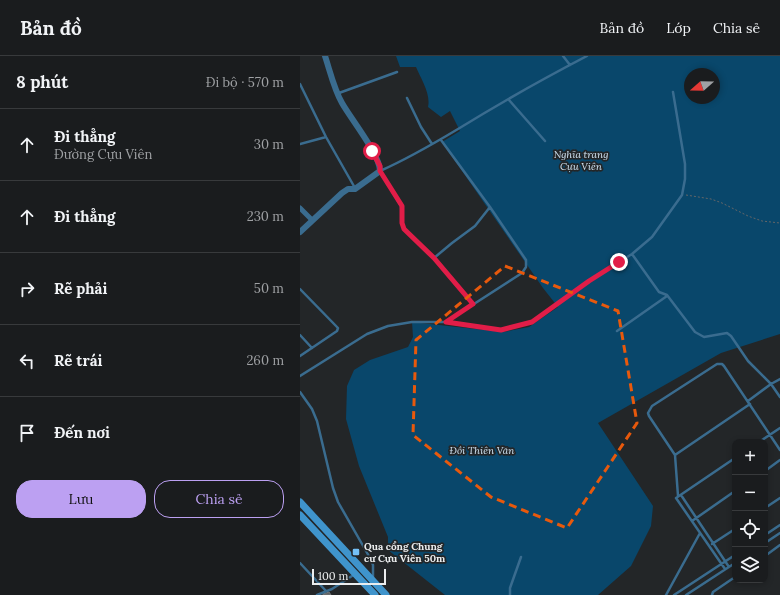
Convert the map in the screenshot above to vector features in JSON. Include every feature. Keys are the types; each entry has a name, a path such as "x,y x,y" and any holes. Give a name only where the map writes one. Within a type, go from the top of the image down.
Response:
{"main road":[{"path":"300,502 386,595"},
{"path":"300,515 375,595"}],"street":[{"path":"300,232 342,193 355,189 380,171 380,166 372,151 342,102 325,56"},
{"path":"300,208 312,220"}],"lane":[{"path":"563,56 570,65"},
{"path":"473,304 434,258 404,229 402,223 402,206 380,171 441,140 587,56"},
{"path":"338,93 397,72"},
{"path":"300,84 326,137 355,189"},
{"path":"300,376 367,334 388,326 412,322 446,322 501,330 532,322 589,281 632,254 652,237 682,195 685,179 685,164 673,92"},
{"path":"407,98 421,127 432,144"},
{"path":"509,100 545,141"},
{"path":"300,144 326,137"},
{"path":"441,140 490,207 526,260 526,267 522,273 446,322"},
{"path":"434,258 475,226 490,207"},
{"path":"632,254 659,292 667,295 695,332 704,337 727,333 731,336 748,362 771,384 780,397"},
{"path":"300,289 338,328 337,331 300,356"},
{"path":"617,331 667,295"},
{"path":"300,335 312,348"},
{"path":"724,569 692,521 678,496 675,455 648,413 652,406 714,366 722,364 780,450"},
{"path":"675,455 749,402 771,384 780,379"},
{"path":"300,392 312,409 317,421 333,488 338,502 373,565 373,581 368,587"},
{"path":"764,439 780,428"},
{"path":"678,496 732,460"},
{"path":"768,469 780,460"},
{"path":"692,521 732,493"},
{"path":"678,496 696,518 729,566"},
{"path":"768,506 780,498"},
{"path":"768,533 780,525"},
{"path":"709,546 732,531"},
{"path":"666,595 700,533"},
{"path":"768,541 780,533"},
{"path":"768,554 780,545"},
{"path":"510,595 510,588 521,557"},
{"path":"674,595 732,557"},
{"path":"300,563 326,591"},
{"path":"686,595 732,564"},
{"path":"317,595 356,574"},
{"path":"712,595 713,592 732,579"}],"path":[{"path":"682,195 711,199 762,221 780,223"}],"highlighted area":[{"path":"505,266 618,311 637,423 567,528 491,497 413,435 416,340"}],"green space":[{"name":"Đồi Thiên Văn","path":"396,56 780,56 780,334 721,353 598,423 653,506 651,526 631,566 598,595 445,595 388,550 388,537 359,466 346,419 347,386 354,370 370,360 408,347 413,337 412,322 503,332 529,327 558,307 543,288 442,142 460,131 450,111 441,117 428,107 429,102 427,92 416,67 400,67"}],"building":[{"path":"329,592 331,595 323,595 323,594"}],"place":[{"name":"Qua cổng Chung cư Cựu Viên 50m","path":"356,552"}],"route":[{"path":"372,151 380,166 380,171 402,206 402,226 434,258 473,304 446,322 497,330 527,324 537,320 603,271 619,262"}],"park label":[{"name":"Nghĩa trang Cựu Viên","path":"581,160"}]}
